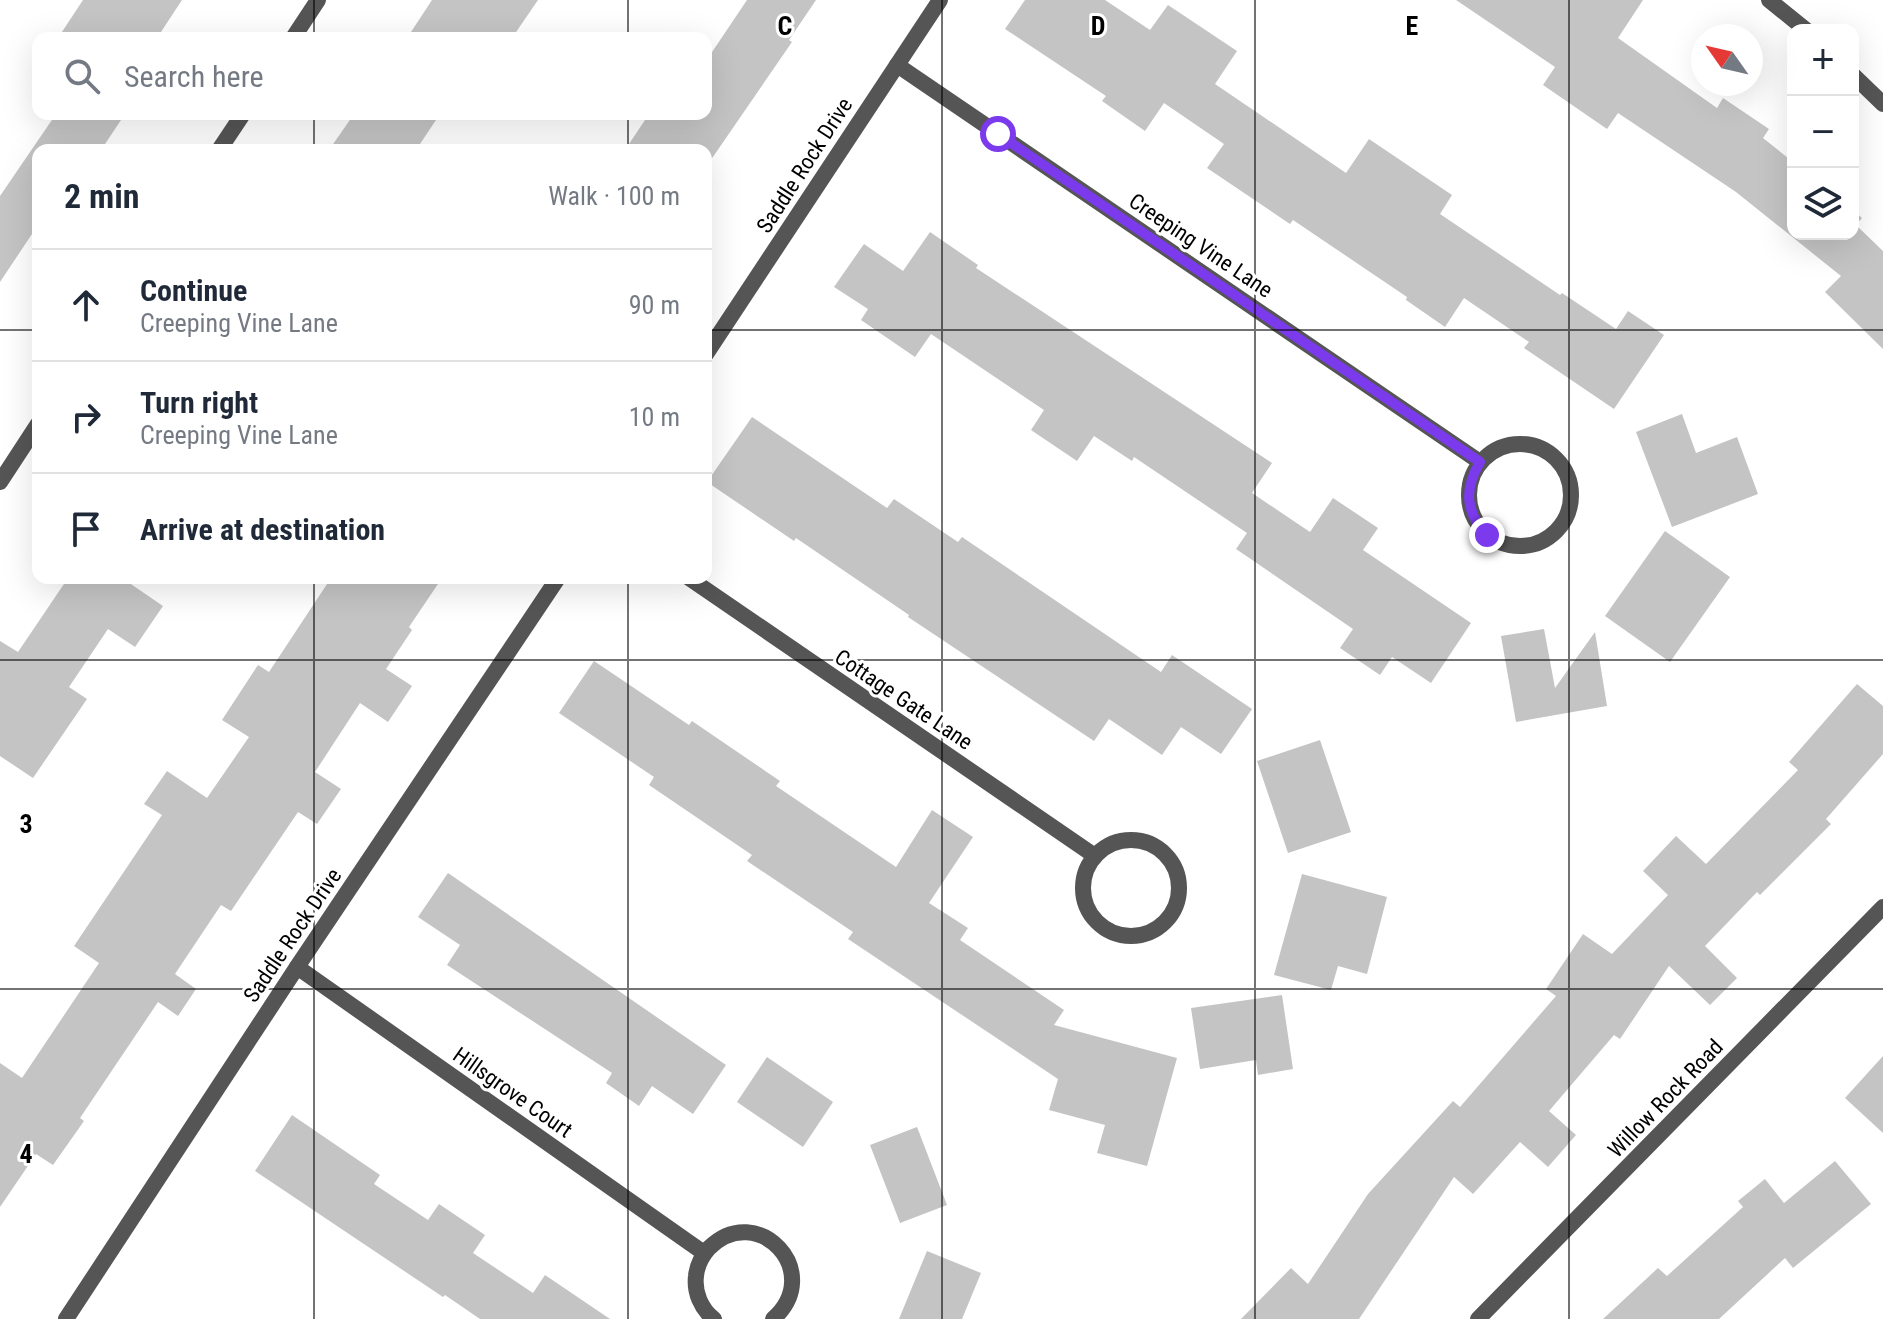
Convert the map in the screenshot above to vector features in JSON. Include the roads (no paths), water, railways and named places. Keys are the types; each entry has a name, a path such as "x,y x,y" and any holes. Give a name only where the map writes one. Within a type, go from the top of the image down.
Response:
{"street":[{"path":"297,32 318,0"},
{"name":"Saddle Rock Drive","path":"712,345 940,0"},
{"path":"1769,0 1799,24"},
{"name":"Creeping Vine Lane","path":"897,65 1480,462"},
{"path":"1859,81 1883,104"},
{"path":"223,144 239,120"},
{"path":"0,482 32,433"},
{"path":"1510,444 1528,444 1545,449 1568,475 1571,492 1569,510 1561,526 1548,538 1533,545 1517,547 1500,543 1487,535 1476,523 1468,492 1480,462 1494,450 1510,444"},
{"name":"Saddle Rock Drive","path":"66,1319 554,584"},
{"name":"Cottage Gate Lane","path":"698,584 1095,856"},
{"path":"1123,841 1139,841 1155,846 1168,856 1176,870 1179,886 1177,902 1170,917 1144,935 1114,934 1100,926 1090,915 1082,884 1095,856 1108,846 1123,841"},
{"name":"Willow Rock Road","path":"1478,1319 1883,907"},
{"name":"Hillsgrove Court","path":"297,967 704,1253"},
{"path":"714,1319 699,1301 695,1284 697,1268 704,1253 715,1242 729,1234 745,1232 760,1234 774,1242 785,1253 791,1267 793,1282 790,1298 773,1319"}]}
